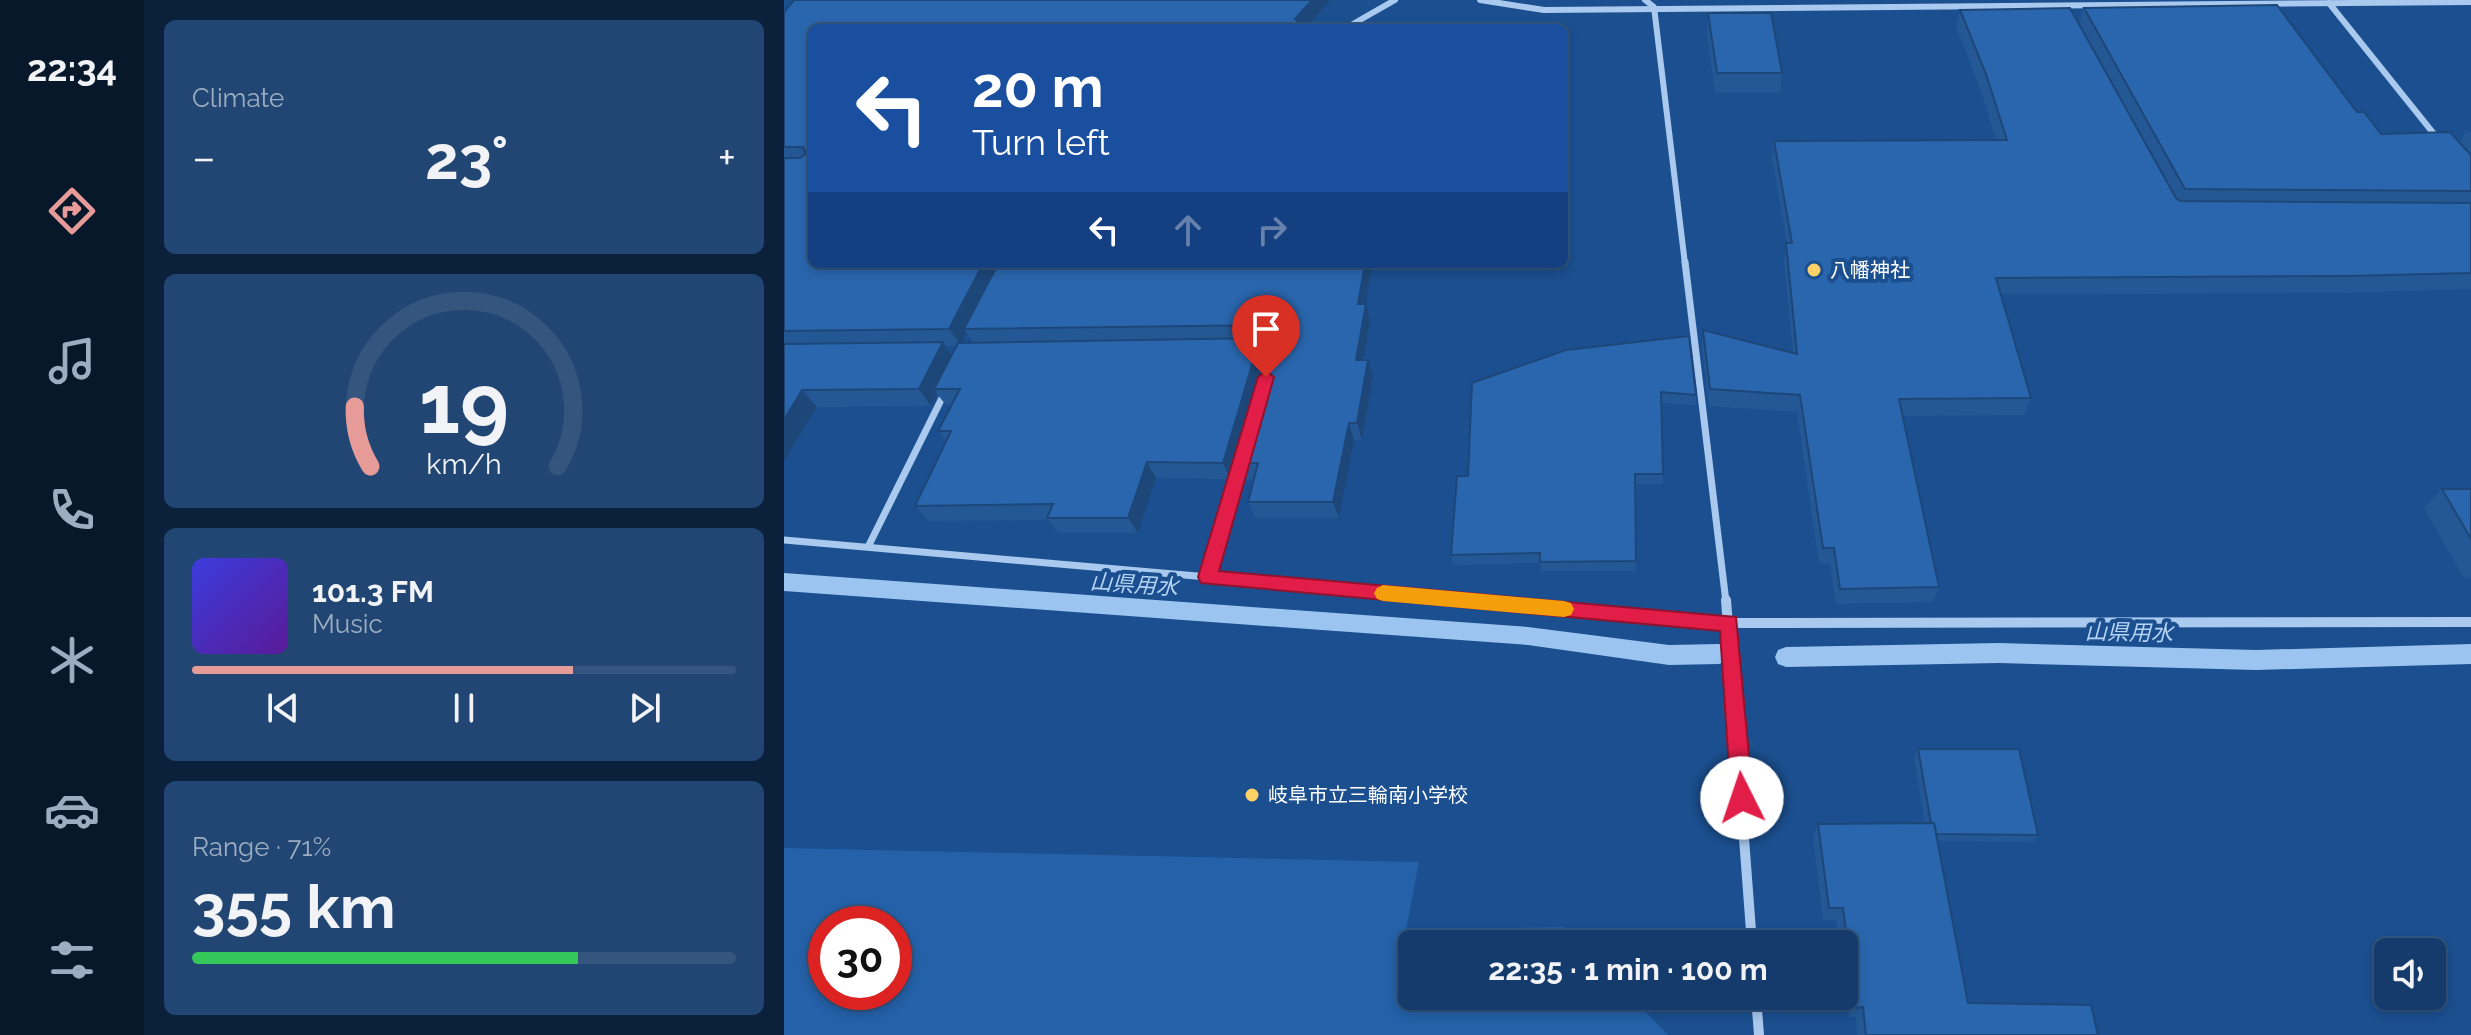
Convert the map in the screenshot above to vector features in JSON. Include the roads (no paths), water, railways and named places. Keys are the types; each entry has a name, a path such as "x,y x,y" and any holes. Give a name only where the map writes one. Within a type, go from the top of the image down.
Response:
{"street":[{"path":"1353,24 1395,0"},
{"path":"1480,0 1544,10 2471,2"},
{"path":"1645,0 1654,7 1729,623 1751,930"},
{"path":"2328,2 2443,145"},
{"path":"2061,5 2068,19"},
{"path":"869,545 951,380"},
{"path":"1208,577 1243,455"},
{"path":"784,540 869,545 1729,623 2471,622"},
{"path":"1757,1010 1759,1035"}],"waterway":[{"name":"山県用水","path":"784,582 1528,636 1669,655 1719,654"},
{"name":"山県用水","path":"1786,657 1999,653 2256,660 2471,654"}],"place":[{"name":"八幡神社","path":"1814,270"},
{"name":"岐阜市立三輪南小学校","path":"1252,795"}]}
